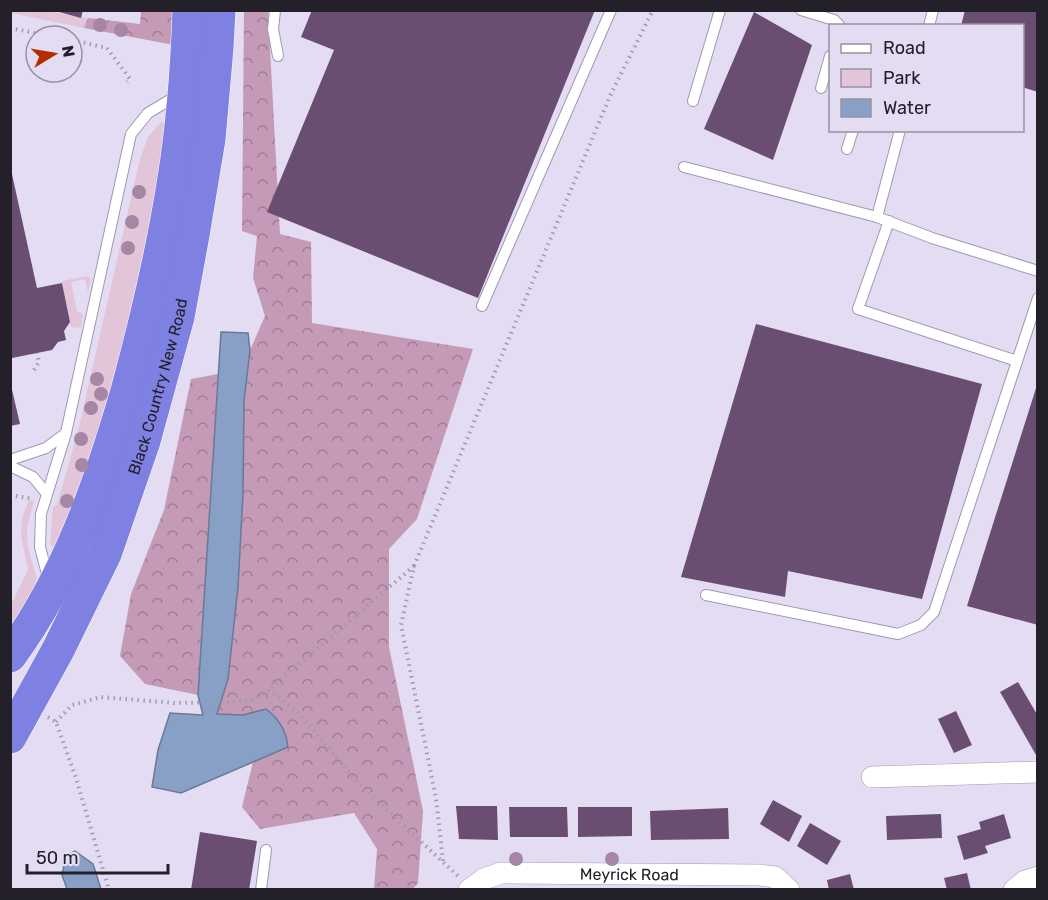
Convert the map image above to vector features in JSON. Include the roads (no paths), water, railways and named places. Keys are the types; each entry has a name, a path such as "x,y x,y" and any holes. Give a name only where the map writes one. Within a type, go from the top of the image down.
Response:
{"highway":[{"name":"Black Country New Road","path":"10,656 28,632 75,544 111,447 133,369 153,286 175,177 184,92 189,10"},
{"name":"Black Country New Road","path":"10,737 58,650 105,554 144,441 178,317 193,235 208,139 219,10"}],"street":[{"path":"873,777 1038,772"},
{"name":"Meyrick Road","path":"470,889 484,879 501,873 743,874 775,877 789,890"},
{"path":"1014,890 1025,881 1038,877"}],"lane":[{"path":"275,10 273,29 278,56"},
{"path":"482,306 611,10"},
{"path":"693,101 720,10"},
{"path":"801,10 834,20 838,24"},
{"path":"821,88 829,62"},
{"path":"50,593 48,575 40,547 41,514 66,433 131,134 148,113 184,92"},
{"path":"847,149 852,132"},
{"path":"877,217 899,132"},
{"path":"684,167 877,217 932,238 1038,271"},
{"path":"889,221 858,309 1017,360"},
{"path":"706,595 898,634 921,625 934,612 1038,298"},
{"path":"10,460 46,448 66,433"},
{"path":"10,466 33,477 47,494"},
{"path":"261,890 266,850"}],"water":[{"path":"221,332 248,333 250,350 244,401 243,494 238,587 228,679 217,714 243,715 266,709 281,725 288,747 181,793 152,787 158,750 170,713 203,715 198,695"},
{"path":"75,851 93,864 101,889 67,889 62,875 66,856"}]}
